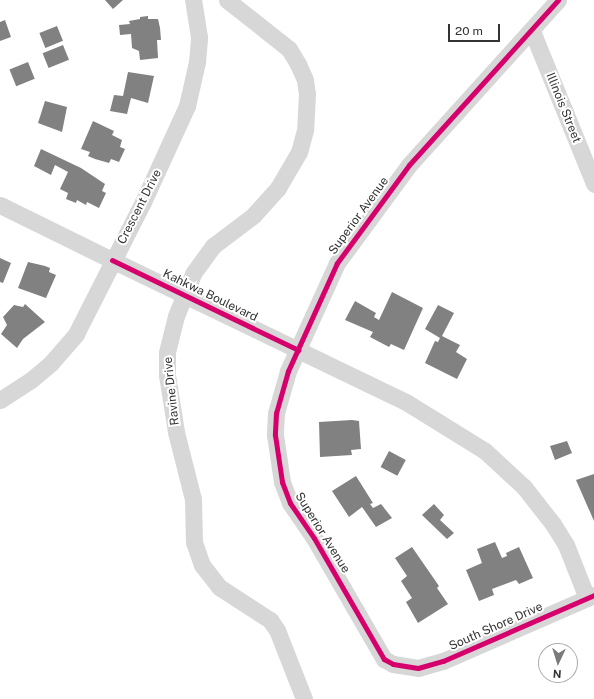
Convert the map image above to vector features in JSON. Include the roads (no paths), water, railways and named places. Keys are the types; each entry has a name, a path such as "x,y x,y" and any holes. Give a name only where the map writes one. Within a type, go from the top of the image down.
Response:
{"street":[{"name":"Crescent Drive","path":"0,400 46,368 76,334 112,260 143,202 187,106 197,62 199,37 193,0"},
{"name":"Ravine Drive","path":"227,0 289,49 298,64 305,80 307,94 305,130 299,152 278,188 254,215 213,246 193,274 176,316 167,353 167,375 176,432 193,499 194,542 202,565 219,587 270,620 277,630 304,699"},
{"name":"Superior Avenue","path":"404,667 384,659 314,538 290,503 282,482 275,435 276,413 288,371 337,263 409,165 532,31 558,0"},
{"name":"Illinois Street","path":"532,31 594,184"},
{"name":"Kahkwa Boulevard","path":"0,205 406,402 485,451 524,487 553,524 566,545 590,597"},
{"name":"South Shore Drive","path":"404,667 418,668 443,661 590,597"}]}
